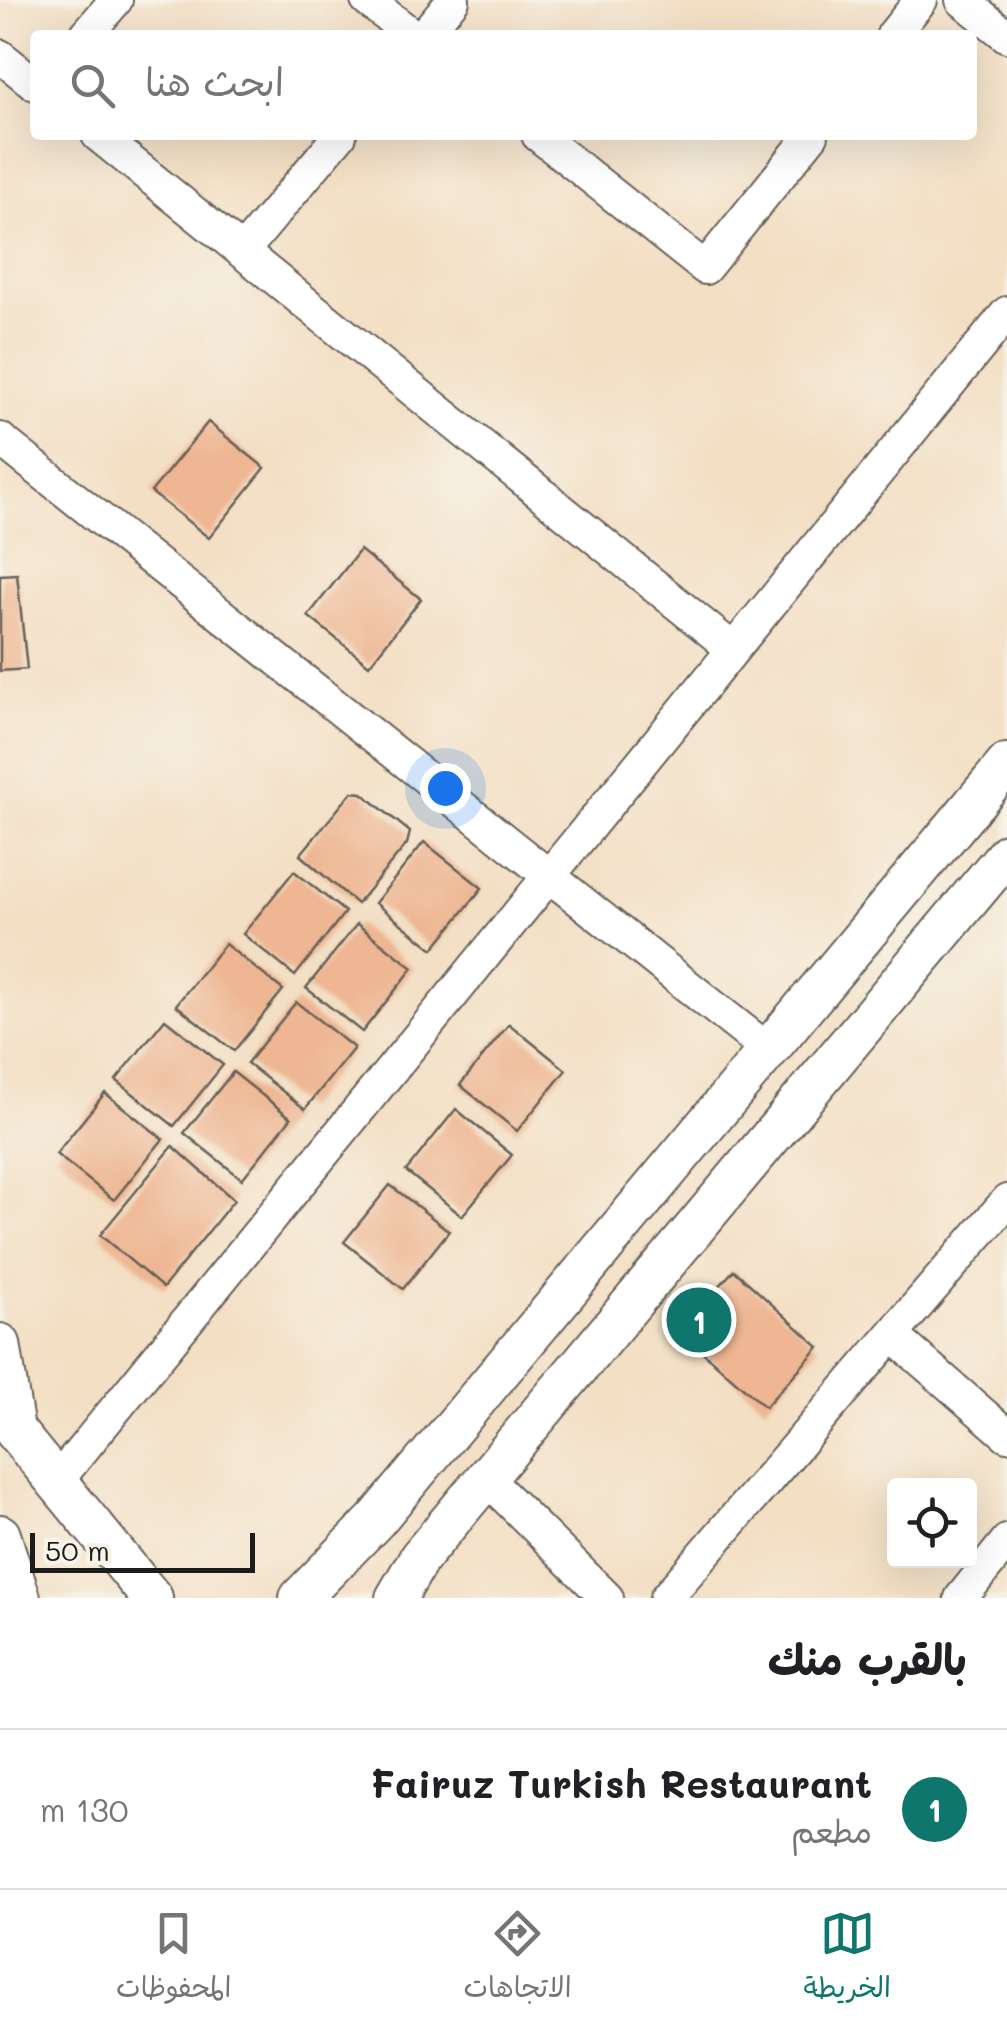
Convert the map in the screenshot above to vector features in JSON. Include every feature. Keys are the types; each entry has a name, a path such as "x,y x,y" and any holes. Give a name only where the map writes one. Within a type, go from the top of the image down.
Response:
{"main road":[{"path":"300,1598 376,1520 1007,764"},
{"path":"396,1598 420,1557 1007,854"},
{"path":"0,1344 14,1430 152,1598"},
{"path":"0,1535 20,1598"}],"street":[{"path":"90,30 116,0"},
{"path":"368,0 406,30"},
{"path":"428,30 454,0"},
{"path":"897,30 921,0"},
{"path":"962,0 1007,36"},
{"path":"0,56 30,80"},
{"path":"104,140 734,649"},
{"path":"242,252 336,140"},
{"path":"544,140 705,268 808,140"},
{"path":"56,1482 1007,313"},
{"path":"0,439 768,1050"},
{"path":"666,1598 1007,1201"},
{"path":"892,1336 1007,1436"},
{"path":"486,1478 608,1598"},
{"path":"961,1598 1007,1541"}],"building":[{"path":"208,422 265,468 209,538 151,492"},
{"path":"360,550 421,599 369,665 308,616"},
{"path":"17,574 27,669 0,671 0,575"},
{"path":"352,792 362,793 410,832 407,844 357,904 300,855"},
{"path":"424,842 482,888 433,949 375,903"},
{"path":"294,871 345,912 295,976 243,934"},
{"path":"357,924 413,968 362,1032 306,988"},
{"path":"225,944 283,990 234,1051 176,1005"},
{"path":"296,1002 354,1048 305,1109 247,1063"},
{"path":"165,1019 223,1065 174,1126 116,1080"},
{"path":"509,1024 566,1070 517,1131 460,1085"},
{"path":"233,1072 291,1118 242,1179 184,1133"},
{"path":"105,1093 163,1139 114,1200 56,1154"},
{"path":"456,1109 512,1155 462,1216 406,1171"},
{"path":"173,1146 234,1200 163,1288 100,1235"},
{"path":"390,1185 449,1231 403,1289 344,1242"},
{"path":"734,1270 819,1347 765,1407 679,1331"}],"place":[{"name":"Fairuz Turkish Restaurant","path":"699,1320"}]}
